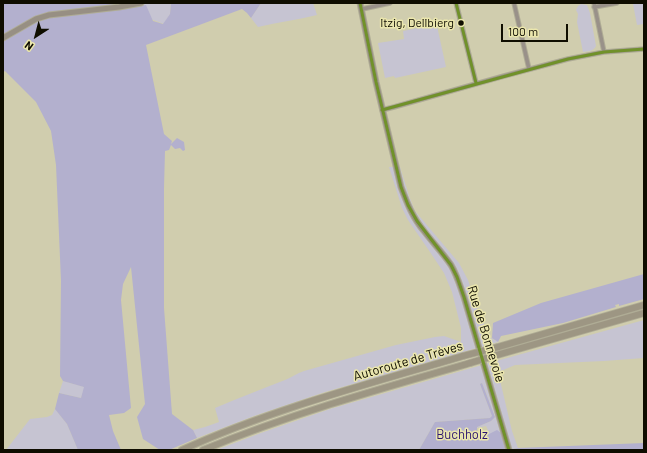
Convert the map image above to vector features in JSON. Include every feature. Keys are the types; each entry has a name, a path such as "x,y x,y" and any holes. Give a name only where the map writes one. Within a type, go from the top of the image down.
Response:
{"highway":[{"name":"Autoroute de Trèves","path":"182,450 256,420 326,396 644,305"},
{"name":"Autoroute de Trèves","path":"203,450 259,428 328,404 644,313"}],"main road":[{"path":"3,38 36,19 49,15 141,3"},
{"name":"Rue de Bonnevoie","path":"361,6 382,110 401,187 417,222 447,259 458,278 509,450"}],"street":[{"path":"361,6 390,3"},
{"path":"456,3 476,83"},
{"path":"514,3 529,69"},
{"path":"604,52 594,5 617,3"},
{"path":"382,110 568,59 604,52 644,49"}],"shaded area":[{"path":"120,3 171,3 170,14 164,24 119,7"},
{"path":"261,3 313,3 317,15 258,27 251,18"},
{"path":"644,3 644,24 637,25 633,4"},
{"path":"581,4 587,5 590,13 596,46 592,50 583,52 577,22 578,14 576,10"},
{"path":"434,25 435,27 437,26 446,67 395,78 394,76 385,78 378,43 404,39 403,31"},
{"path":"389,167 400,167 415,211 459,263 468,280 481,320 484,323 484,334 498,342 325,392 254,416 197,438 193,430 219,422 215,408 301,372 396,345 435,337 444,336 461,342 461,328 452,292 444,273 408,220 402,208"},
{"path":"644,320 644,358 515,365 501,371 499,376 512,431 518,448 507,450 487,435 477,435 488,430 486,426 477,427 491,421 495,417 482,383 480,384 492,416 490,418 435,422 419,450 216,450 330,409"},
{"path":"63,381 85,387 81,398 59,393"},
{"path":"55,409 67,424 78,450 6,450 30,419 52,415"}],"green space":[{"path":"3,3 119,3 119,7 146,5 153,21 163,24 170,14 171,3 261,3 251,18 242,9 146,45 164,134 172,141 171,144 177,138 184,142 185,150 183,151 180,148 175,149 171,145 169,150 165,151 164,308 172,414 193,430 197,438 169,450 160,450 143,439 137,417 145,404 131,267 123,284 121,300 131,408 124,413 109,415 113,431 121,450 78,450 67,424 55,409 59,393 81,398 84,387 63,381 60,376 61,281 56,165 51,131 36,102 5,71 3,72"},
{"path":"644,274 644,299 619,306 619,304 615,305 616,307 563,323 501,336 498,342 492,338 493,323 541,303"},
{"name":"Buchholz","path":"482,383 495,417 491,421 477,427 477,435 487,435 497,430 501,433 507,450 419,450 435,422 490,418 492,416 480,384"},
{"path":"644,443 644,450 507,450 518,448"}],"transit line":[{"path":"360,3 376,82 401,187 408,205 417,221 451,265 457,277 509,450"},
{"path":"456,3 476,83"},
{"path":"382,110 568,59 604,52 644,49"}],"place":[{"name":"Itzig, Dellbierg","path":"461,23"}]}
